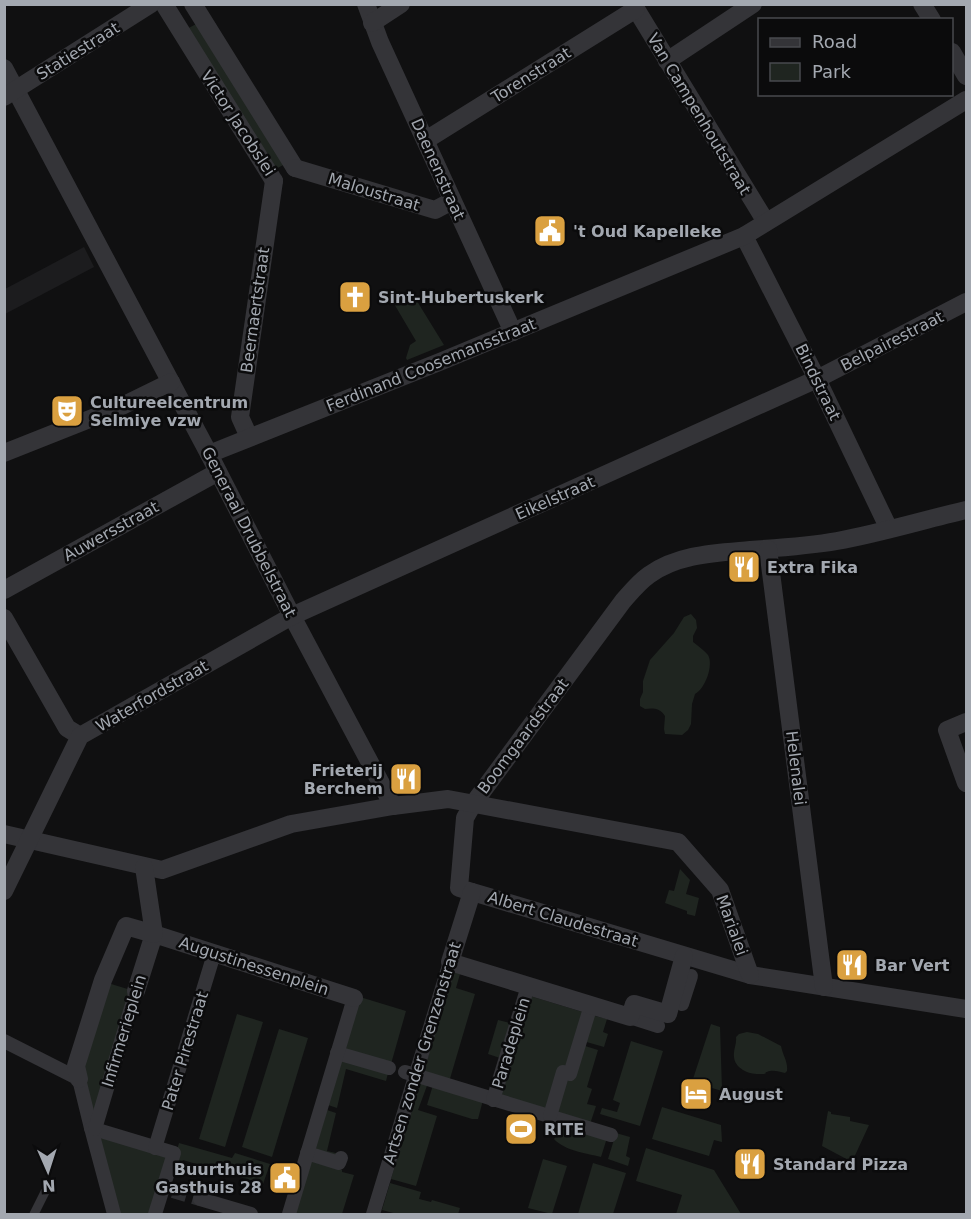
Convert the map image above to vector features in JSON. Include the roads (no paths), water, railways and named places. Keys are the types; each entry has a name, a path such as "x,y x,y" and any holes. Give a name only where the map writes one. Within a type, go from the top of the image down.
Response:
{"street":[{"name":"Statiestraat","path":"10,93 151,4"},
{"name":"Victor Jacobslei","path":"164,4 274,181 295,168 193,4"},
{"name":"Daenenstraat","path":"366,4 372,23 513,332"},
{"path":"372,23 401,4"},
{"path":"667,61 753,4"},
{"path":"922,4 931,18"},
{"name":"Van Campenhoutstraat","path":"635,7 766,222"},
{"name":"Torenstraat","path":"426,140 635,7"},
{"path":"953,55 966,76"},
{"name":"Generaal Drubbelstraat","path":"4,68 10,93 171,382 393,806"},
{"name":"Ferdinand Coosemansstraat","path":"209,454 744,236 966,99"},
{"name":"Maloustraat","path":"295,168 435,210 452,201"},
{"name":"Beernaertstraat","path":"249,437 240,417 274,181"},
{"name":"Bindstraat","path":"744,236 817,379 889,529"},
{"name":"Belpairestraat","path":"817,379 966,302"},
{"name":"Eikelstraat","path":"292,616 817,379"},
{"path":"4,453 120,407 171,382"},
{"name":"Auwersstraat","path":"4,590 218,472"},
{"name":"Boomgaardstraat","path":"4,834 162,870 291,824 448,799 473,804 623,601 650,574 683,559 718,553 837,541 966,510"},
{"name":"Helenalei","path":"768,549 824,987"},
{"name":"Waterfordstraat","path":"4,891 80,736 292,616"},
{"path":"4,618 67,728 80,736"},
{"path":"966,722 947,730 966,783"},
{"name":"Albert Claudestraat","path":"473,804 465,818 459,888 750,975"},
{"name":"Marialei","path":"473,804 678,842 720,890 750,975 966,1009"},
{"name":"Infirmerieplein","path":"93,1128 154,934 144,867"},
{"name":"Artsen zonder Grenzenstraat","path":"373,1215 409,1074 450,962 472,892"},
{"name":"Infirmerieplein","path":"79,1080 76,1066 103,980 126,926 154,934"},
{"name":"Augustinessenplein","path":"154,934 354,998"},
{"name":"Pater Pirestraat","path":"155,1148 214,954"},
{"path":"630,1017 634,1004 668,1014 684,956"},
{"name":"Paradeplein","path":"450,962 658,1026"},
{"path":"682,1004 691,976"},
{"name":"Paradeplein","path":"493,1100 528,986"},
{"path":"289,1215 354,998"},
{"path":"549,1116 563,1072 570,1074 591,1005"},
{"path":"4,1041 79,1080 114,1215"},
{"path":"337,1053 389,1068"},
{"name":"Paradeplein","path":"409,1074 611,1135"},
{"path":"93,1128 174,1153 168,1189 155,1215"},
{"path":"307,1153 339,1163 341,1158"},
{"path":"200,1199 251,1215"}],"lane":[{"path":"34,1215 45,1192"}],"tunnel":[{"path":"173,1191 200,1199"}],"place":[{"name":"'t Oud Kapelleke","path":"550,231"},
{"name":"Sint-Hubertuskerk","path":"355,297"},
{"name":"Cultureelcentrum Selmiye vzw","path":"67,411"},
{"name":"Extra Fika","path":"744,567"},
{"name":"Frieterij Berchem","path":"406,779"},
{"name":"Bar Vert","path":"852,965"},
{"name":"August","path":"696,1094"},
{"name":"RITE","path":"521,1129"},
{"name":"Standard Pizza","path":"750,1164"},
{"name":"Buurthuis Gasthuis 28","path":"285,1178"}]}
